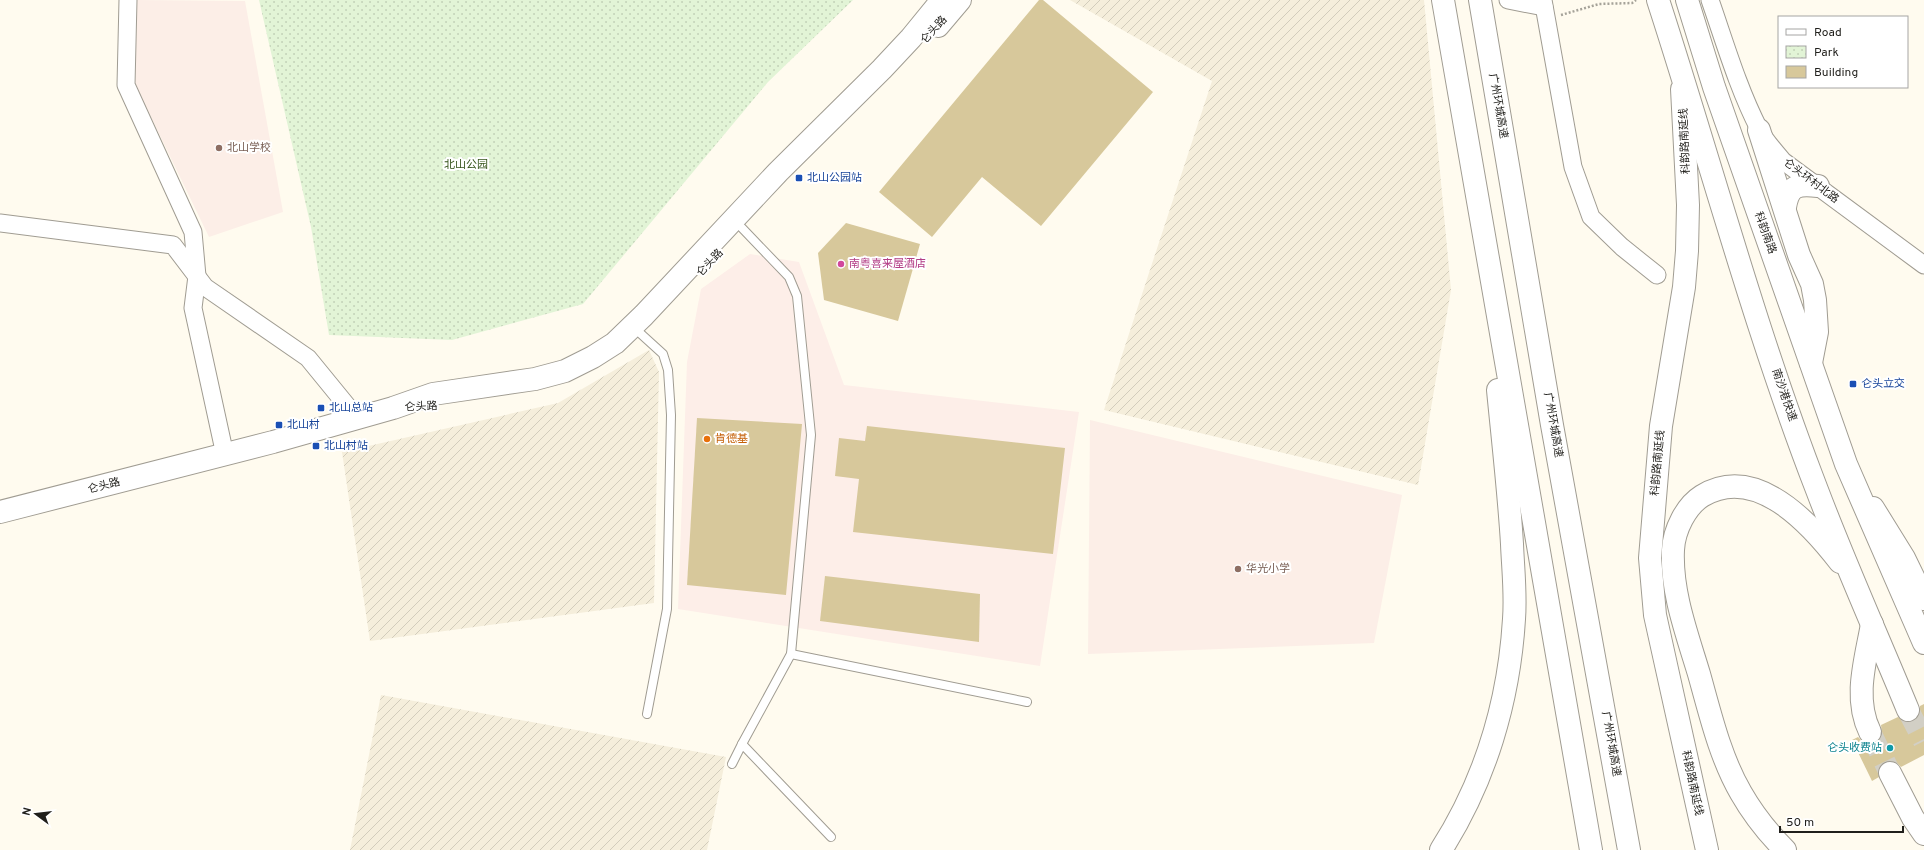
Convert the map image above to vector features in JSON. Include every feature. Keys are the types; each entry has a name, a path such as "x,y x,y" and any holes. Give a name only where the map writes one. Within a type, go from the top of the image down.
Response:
{"main road":[{"name":"仑头路","path":"0,512 226,455 393,408 432,394 535,379 565,371 615,343 644,315 778,172 882,69 942,0"},
{"name":"仑头路","path":"393,408 424,408 487,400 554,385 594,368 613,356 641,334 665,312 793,173 898,69 960,0"},
{"path":"1443,0 1591,850"},
{"name":"广州环城高速","path":"1480,0 1552,425 1629,850"},
{"path":"1658,0 1681,72"},
{"name":"科韵南路","path":"1687,0 1714,87 1846,464"},
{"name":"南沙港快速","path":"1681,72 1767,348 1817,490 1908,710"},
{"name":"科韵路南延线","path":"1681,72 1688,205 1684,287 1662,426 1650,558 1655,615 1708,850"},
{"path":"1759,130 1785,207 1799,255 1812,284 1815,300 1817,332 1811,366"},
{"path":"1785,207 1787,196 1792,189 1803,185 1818,186"},
{"path":"1441,850 1454,830 1468,802 1492,742 1507,678 1514,618 1515,588 1510,518 1482,230"},
{"path":"1552,425 1643,850"},
{"path":"1846,464 1904,558 1924,599"},
{"path":"1846,464 1924,643"},
{"path":"1785,850 1755,815 1740,792 1728,766 1682,618 1673,569 1673,548 1679,528 1687,510 1698,499 1713,489 1730,485 1748,487 1764,492 1794,514 1832,551 1854,580"},
{"path":"1870,732 1864,719 1861,696 1872,624"},
{"path":"1890,773 1913,818 1924,834"}],"street":[{"path":"128,0 126,85 194,232 197,276 193,308 226,455"},
{"path":"1508,0 1544,9 1573,167 1592,217 1622,247 1657,275"},
{"name":"仑头环村北路","path":"1710,0 1740,84 1759,130 1783,161 1924,265"},
{"path":"0,223 173,245 205,287 308,358 357,418"}],"lane":[{"path":"732,764 791,654 811,435 797,296 789,277 742,228"},
{"path":"641,334 663,354 668,370 671,415 667,609 647,714"},
{"path":"791,654 1026,702"},
{"path":"742,744 831,837"}],"path":[{"path":"1544,9 1599,4 1632,3 1636,0"}],"shaded area":[{"name":"北山学校","path":"137,0 245,1 283,212 209,237 135,84"},
{"path":"1070,0 1424,0 1451,290 1418,485 1104,410 1212,81"},
{"path":"750,254 799,262 844,385 1079,412 1040,666 678,609 687,362 701,289"},
{"path":"649,350 659,372 654,603 370,641 342,452 558,403"},
{"name":"华光小学","path":"1090,420 1402,495 1374,643 1088,654"},
{"path":"381,695 726,757 707,850 350,850"}],"green space":[{"name":"北山公园","path":"259,0 853,0 768,82 583,304 452,340 329,335 311,227"}],"building":[{"path":"1039,0 1043,0 1153,92 1041,226 982,177 932,237 879,192"},
{"path":"846,223 920,244 898,321 824,300 818,253"},
{"path":"697,418 802,424 786,595 687,585"},
{"path":"867,426 1065,448 1053,554 853,532 859,479 835,476 839,438 865,441"},
{"path":"825,576 980,594 979,642 820,621"},
{"name":"仑头收费站","path":"1924,704 1924,755 1901,767 1896,762 1885,762 1879,767 1879,777 1872,781 1852,740 1858,737 1868,744 1875,743 1880,739 1882,734 1881,725 1898,717 1906,722 1913,721 1918,717 1920,706"}],"tunnel":[{"path":"1908,710 1924,741"},
{"path":"1870,732 1890,773"}],"place":[{"name":"北山学校","path":"219,148"},
{"name":"北山公园站","path":"799,178"},
{"name":"南粤喜来屋酒店","path":"841,264"},
{"name":"仑头立交","path":"1853,384"},
{"name":"北山总站","path":"321,408"},
{"name":"北山村","path":"279,425"},
{"name":"肯德基","path":"707,439"},
{"name":"北山村站","path":"316,446"},
{"name":"华光小学","path":"1238,569"},
{"name":"仑头收费站","path":"1890,748"}]}
